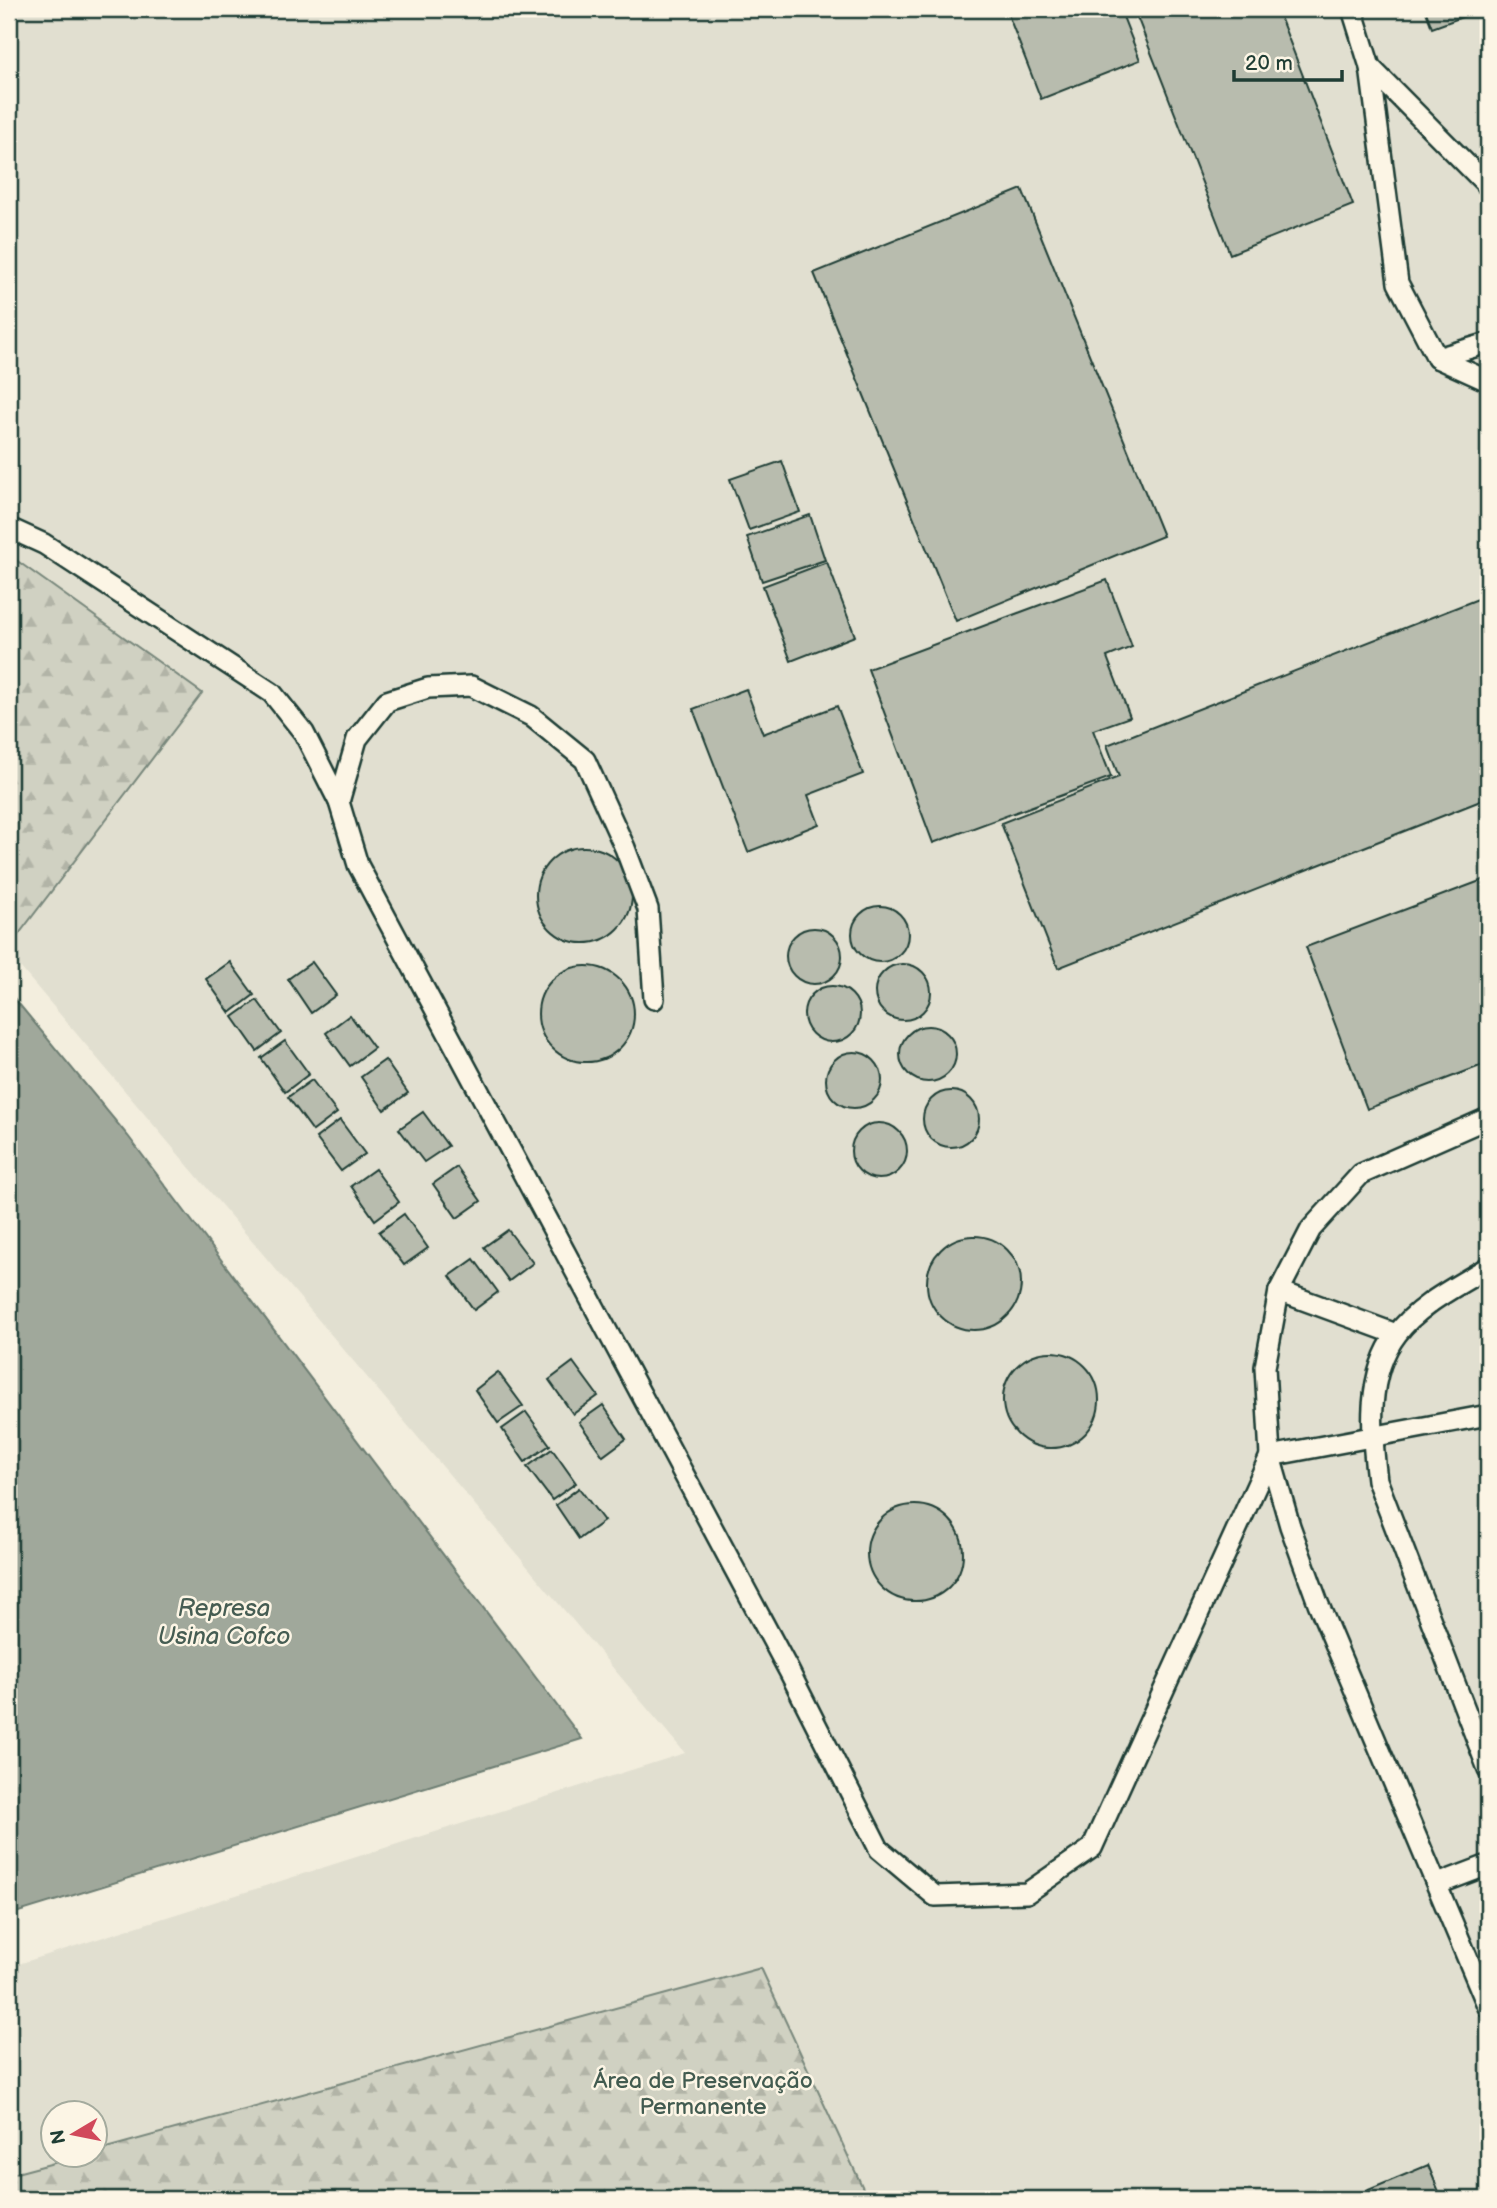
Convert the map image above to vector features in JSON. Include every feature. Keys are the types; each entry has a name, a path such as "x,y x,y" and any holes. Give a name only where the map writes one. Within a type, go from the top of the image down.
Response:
{"lane":[{"path":"1352,9 1370,67 1398,283 1437,358 1488,381"},
{"path":"1370,67 1488,186"},
{"path":"1437,358 1488,343"},
{"path":"9,528 44,544 272,694 304,733 339,802 358,865 789,1671 879,1849 935,1896 1027,1894 1092,1848 1270,1456"},
{"path":"339,802 357,739 387,701 428,688 471,686 531,716 585,760 625,848 648,909 654,999"},
{"path":"1488,1118 1361,1174 1311,1229 1279,1291 1265,1367 1270,1456 1318,1603 1488,2007"},
{"path":"1488,1267 1424,1308 1396,1334 1376,1383 1371,1435 1377,1480 1488,1769"},
{"path":"1279,1291 1396,1334"},
{"path":"1270,1456 1488,1415"},
{"path":"1438,1884 1488,1865"}],"path":[{"path":"107,9 112,20"}],"shaded area":[{"path":"9,9 1488,9 1488,2199 868,2199 761,1968 108,2147 108,2100 38,2100 38,2167 9,2175 9,1967 685,1753 9,954 9,947 202,693 9,555"}],"green space":[{"path":"9,555 202,693 9,947"},
{"name":"Área de Preservação Permanente","path":"761,1968 868,2199 9,2199 9,2175 38,2167 38,2170 108,2170 108,2147"}],"water":[{"name":"Represa Usina Cofco","path":"9,992 128,1136 582,1739 9,1915"}],"building":[{"path":"1006,9 1120,9 1140,60 1041,99"},
{"path":"1134,9 1277,9 1353,205 1230,254"},
{"path":"1425,9 1484,9 1432,28"},
{"path":"1022,189 1163,536 956,621 814,273"},
{"path":"782,461 800,512 749,530 730,479"},
{"path":"810,515 825,560 762,581 747,537"},
{"path":"827,562 855,636 791,661 763,586"},
{"path":"1107,580 1132,647 1107,657 1130,717 1093,730 1111,777 933,843 868,669"},
{"path":"1488,595 1488,798 1058,968 1001,823 1119,777 1107,745"},
{"path":"746,689 763,734 837,706 863,774 808,795 819,824 748,852 693,709"},
{"path":"584,847 602,851 618,861 628,877 632,895 628,913 618,929 602,939 584,943 566,939 550,929 540,913 536,895 540,877 550,861 566,851"},
{"path":"1488,878 1488,1063 1367,1109 1306,947"},
{"path":"875,906 885,906 900,914 906,923 906,945 900,954 885,962 875,962 857,950 852,939 852,929 864,911"},
{"path":"809,928 819,928 834,936 840,945 840,967 834,976 819,984 809,984 791,972 786,961 786,951 798,933"},
{"path":"230,962 254,995 230,1013 206,979"},
{"path":"312,962 336,995 311,1013 288,979"},
{"path":"898,964 908,964 923,972 929,981 929,1003 923,1012 908,1020 898,1020 880,1008 875,997 875,987 887,969"},
{"path":"586,966 604,970 620,980 630,996 634,1014 630,1032 620,1048 604,1058 586,1062 568,1058 552,1048 542,1032 538,1014 542,996 552,980 568,970"},
{"path":"827,986 837,986 852,994 858,1003 858,1025 852,1034 837,1042 827,1042 809,1030 804,1019 804,1009 816,991"},
{"path":"257,1000 281,1033 257,1051 233,1017"},
{"path":"350,1015 374,1048 350,1066 326,1033"},
{"path":"923,1026 933,1026 948,1034 954,1043 954,1065 948,1074 933,1082 923,1082 905,1070 900,1059 900,1049 912,1031"},
{"path":"285,1041 309,1074 285,1092 261,1058"},
{"path":"849,1052 859,1052 874,1060 880,1069 880,1091 874,1100 859,1108 849,1108 831,1096 826,1085 826,1075 838,1057"},
{"path":"385,1060 408,1093 384,1110 361,1077"},
{"path":"312,1080 337,1113 313,1131 288,1097"},
{"path":"946,1091 956,1091 971,1099 977,1108 977,1130 971,1139 956,1147 946,1147 928,1135 923,1124 923,1114 935,1096"},
{"path":"423,1112 448,1146 424,1162 399,1129"},
{"path":"340,1120 365,1154 341,1171 316,1138"},
{"path":"874,1123 884,1123 899,1131 905,1140 905,1162 899,1171 884,1179 874,1179 856,1167 851,1156 851,1146 863,1128"},
{"path":"457,1167 481,1201 457,1218 433,1184"},
{"path":"375,1169 399,1202 375,1220 351,1186"},
{"path":"404,1214 428,1248 404,1265 379,1232"},
{"path":"508,1230 533,1263 509,1281 484,1247"},
{"path":"965,1236 983,1236 1008,1249 1018,1265 1021,1283 1018,1301 1008,1317 983,1330 965,1330 940,1317 927,1292 927,1274 940,1249"},
{"path":"474,1259 498,1292 474,1310 450,1276"},
{"path":"1051,1352 1069,1356 1085,1366 1095,1382 1099,1400 1095,1418 1085,1434 1069,1444 1051,1448 1033,1444 1017,1434 1007,1418 1003,1400 1007,1382 1017,1366 1033,1356"},
{"path":"573,1362 598,1396 573,1414 549,1380"},
{"path":"498,1372 523,1406 498,1423 475,1390"},
{"path":"603,1405 626,1439 603,1456 579,1422"},
{"path":"526,1412 550,1445 525,1462 502,1429"},
{"path":"552,1449 576,1483 552,1500 527,1467"},
{"path":"579,1488 604,1521 579,1539 556,1505"},
{"path":"915,1505 933,1509 949,1519 959,1535 963,1553 959,1571 949,1587 933,1597 915,1601 897,1597 881,1587 871,1571 867,1553 871,1535 881,1519 897,1509"},
{"path":"1428,2165 1442,2199 1347,2199"}]}
